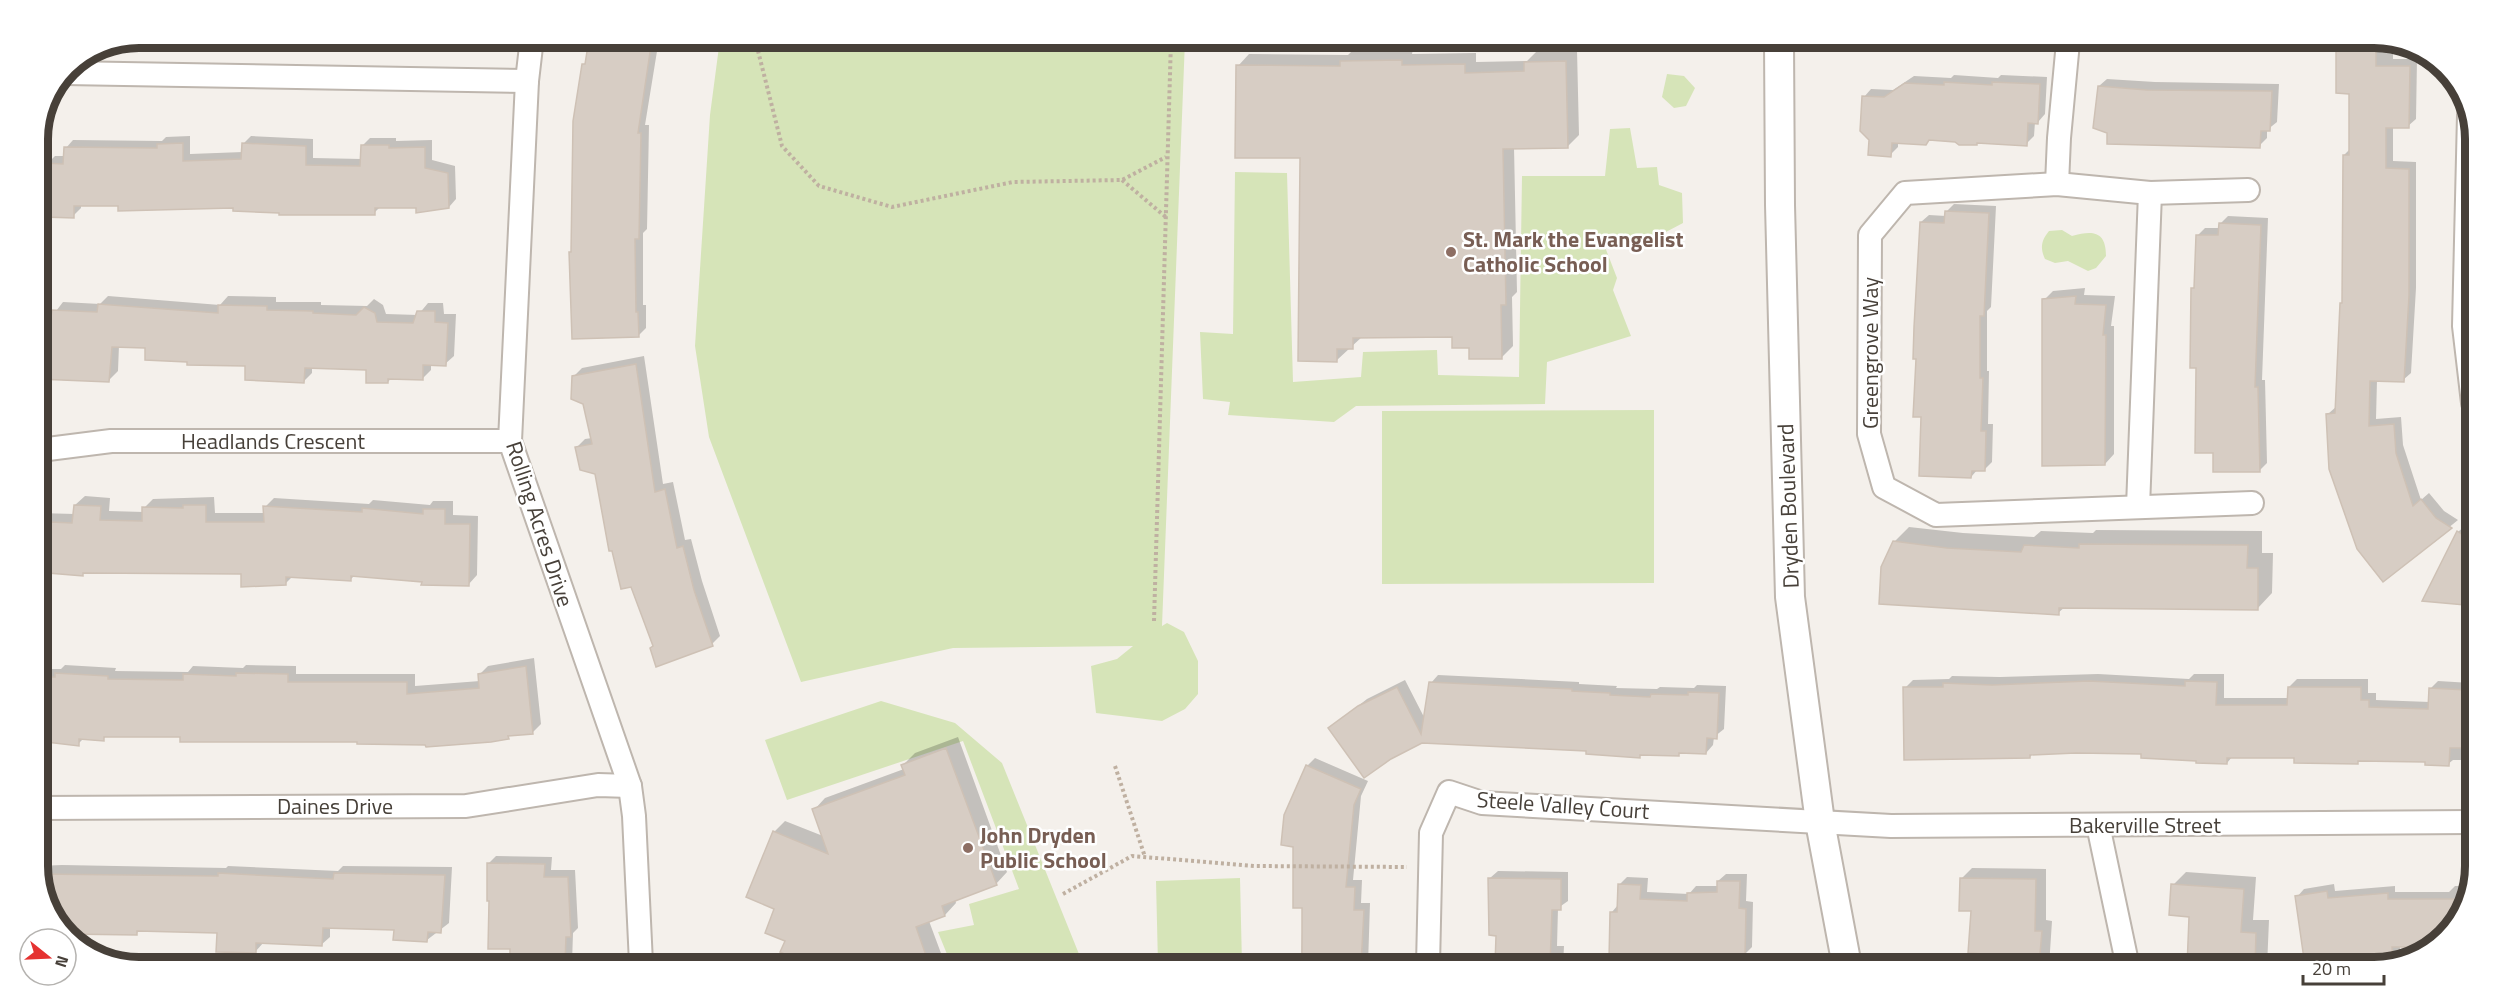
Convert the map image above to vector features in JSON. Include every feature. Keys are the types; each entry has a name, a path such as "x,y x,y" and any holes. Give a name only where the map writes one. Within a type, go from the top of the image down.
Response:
{"street":[{"name":"Rolling Acres Drive","path":"531,48 527,81 510,441 630,786 634,816 641,957"},
{"name":"Dryden Boulevard","path":"1779,48 1780,205 1790,597 1820,822 1844,957"},
{"path":"2057,184 2067,48"},
{"path":"77,73 527,81"},
{"name":"Greengrove Way","path":"2248,190 2150,193 2057,184 1905,193 1870,235 1869,434 1884,487 1936,514 2252,502"},
{"path":"2138,507 2150,193"},
{"path":"2465,284 2465,335"},
{"name":"Headlands Crescent","path":"48,449 111,441 510,441"},
{"name":"Daines Drive","path":"48,808 466,806 598,785 630,786"},
{"name":"Steele Valley Court","path":"1428,957 1431,833 1449,792 1482,803 1820,822"},
{"name":"Bakerville Street","path":"1820,822 1891,826 2465,822"},
{"path":"2098,825 2126,957"}],"path":[{"path":"757,48 782,146 819,186 892,207 1013,182 1122,180 1166,157"},
{"path":"1154,621 1171,48"},
{"path":"1122,180 1167,218"},
{"path":"1115,766 1145,857"},
{"path":"1063,894 1132,856 1255,866 1432,867"}],"green space":[{"path":"719,48 1185,48 1162,626 1167,623 1184,632 1198,661 1198,694 1185,709 1162,721 1096,713 1091,666 1117,659 1133,646 953,648 801,682 709,437 695,346 710,115"},
{"path":"1667,74 1684,76 1695,88 1686,106 1674,108 1662,97"},
{"path":"1630,128 1637,168 1657,167 1659,185 1682,193 1683,223 1645,243 1605,247 1617,278 1613,290 1631,336 1547,362 1545,404 1356,406 1334,422 1228,415 1230,402 1203,399 1200,332 1233,334 1235,172 1287,173 1293,382 1361,377 1363,352 1437,350 1438,375 1519,377 1522,176 1605,176 1610,129"},
{"path":"2062,230 2072,236 2086,233 2097,234 2104,241 2106,256 2096,268 2088,271 2068,261 2055,263 2045,259 2042,251 2044,238 2049,231"},
{"path":"1654,410 1654,583 1382,584 1382,411"},
{"path":"881,701 955,723 1002,763 1080,957 948,957 938,932 974,925 969,904 1019,889 963,741 787,800 765,740"},
{"path":"1240,878 1242,957 1158,957 1156,881"}],"building":[{"path":"588,48 651,48 638,133 641,133 639,239 635,239 636,312 638,312 639,337 572,339 569,252 571,252 573,121 582,64 585,64"},
{"path":"2336,50 2376,50 2376,66 2410,66 2409,128 2386,128 2386,168 2409,169 2409,296 2404,382 2370,381 2369,426 2394,424 2396,453 2413,506 2421,499 2436,518 2452,528 2383,582 2357,549 2329,469 2326,414 2335,413 2340,303 2342,303 2343,155 2349,155 2349,94 2336,93"},
{"path":"1402,60 1402,65 1465,64 1465,73 1524,71 1524,62 1566,61 1568,148 1503,149 1506,305 1501,305 1502,359 1469,359 1469,348 1452,348 1452,337 1353,338 1353,349 1337,349 1337,362 1298,361 1300,158 1235,158 1236,65 1340,66 1340,61"},
{"path":"1944,82 1992,85 1992,82 2040,84 2038,124 2028,123 2027,146 1977,143 1977,145 1959,145 1955,142 1929,140 1926,145 1892,143 1891,157 1868,155 1869,140 1860,131 1862,96 1884,97 1905,83 1944,85"},
{"path":"2098,86 2147,90 2272,91 2270,131 2261,131 2260,148 2107,144 2107,133 2093,128"},
{"path":"183,143 183,161 241,159 242,143 306,146 306,165 360,166 361,145 389,145 389,148 425,147 425,168 448,173 449,208 416,213 416,208 375,208 375,215 279,215 279,213 233,211 233,208 118,211 118,206 74,206 74,218 48,217 48,163 63,164 64,147 157,148 157,144"},
{"path":"1945,211 1989,213 1984,316 1980,316 1980,378 1983,378 1981,431 1986,431 1985,471 1972,471 1971,478 1919,476 1921,417 1913,417 1916,359 1913,359 1914,327 1920,222 1944,223"},
{"path":"2219,223 2261,225 2255,387 2258,387 2260,472 2213,472 2213,453 2195,453 2196,368 2190,368 2191,288 2194,288 2196,235 2218,235"},
{"path":"2076,296 2075,304 2106,305 2103,335 2106,335 2105,465 2042,466 2042,299"},
{"path":"98,304 218,313 218,305 267,306 267,310 356,315 364,307 375,313 377,322 413,323 417,311 435,311 435,322 448,323 446,366 423,365 423,380 388,379 388,383 366,383 366,370 305,368 304,383 245,380 245,366 187,365 187,362 145,360 145,348 112,347 109,382 48,379 48,324 50,324 52,310 97,312"},
{"path":"636,364 655,492 665,489 677,548 683,546 694,590 713,646 656,667 650,648 653,646 631,587 621,589 612,551 609,551 595,474 580,470 575,447 592,444 583,404 571,399 572,376"},
{"path":"74,505 101,506 100,520 142,521 142,507 183,508 183,505 206,505 206,522 264,522 263,506 362,512 362,508 423,514 423,509 445,509 445,524 470,524 469,586 421,585 422,582 351,576 351,581 286,577 286,585 241,587 241,574 83,573 83,576 48,573 51,522 72,523"},
{"path":"2457,531 2465,536 2465,605 2422,601"},
{"path":"1893,541 1947,548 2021,552 2024,545 2079,548 2079,544 2248,545 2247,568 2258,568 2258,610 2059,608 2059,615 1879,604 1881,567"},
{"path":"526,666 533,734 508,736 509,739 491,742 426,747 425,745 357,744 357,742 180,742 180,737 104,737 104,741 79,739 79,746 48,742 48,677 55,677 55,673 108,676 108,679 183,680 183,674 236,676 236,673 288,674 288,682 407,682 407,694 479,688 478,674"},
{"path":"2089,681 2185,686 2185,681 2217,682 2216,705 2287,705 2288,687 2361,687 2361,700 2369,700 2369,707 2428,709 2429,688 2465,690 2464,748 2450,748 2449,766 2425,765 2425,762 2294,763 2294,758 2227,758 2227,764 2196,763 2196,761 2141,758 2141,754 2076,753 2030,755 2030,758 1904,760 1903,687 1943,687 1943,683 1992,685"},
{"path":"1429,682 1572,689 1572,691 1610,693 1610,695 1650,697 1651,694 1719,693 1717,739 1707,738 1706,754 1640,755 1640,758 1586,754 1586,751 1422,743 1391,759 1364,778 1328,728 1358,706 1397,687 1421,734"},
{"path":"946,748 997,885 942,906 945,916 916,927 927,957 791,957 780,952 785,941 765,933 774,909 746,897 773,831 828,854 812,809 905,775 901,765"},
{"path":"1306,765 1361,789 1354,805 1346,887 1355,887 1354,910 1364,910 1361,957 1302,957 1302,908 1293,908 1293,847 1281,845 1284,815"},
{"path":"487,863 545,864 544,877 568,877 571,937 566,937 565,957 510,957 510,949 488,949 489,901 487,901"},
{"path":"218,873 333,879 334,873 445,875 441,933 428,932 427,942 393,940 394,930 323,928 322,946 256,943 256,953 216,952 217,933 137,931 137,935 80,934 78,927 72,927 57,906 48,874 218,876"},
{"path":"1488,878 1561,879 1561,910 1552,910 1550,957 1495,957 1496,936 1489,935"},
{"path":"1960,878 2036,879 2035,931 2042,931 2040,957 1983,957 1983,954 1968,953 1971,911 1959,911"},
{"path":"1717,881 1740,881 1739,908 1746,909 1745,956 1609,957 1610,912 1617,912 1618,884 1641,885 1640,899 1687,901 1687,893 1717,892"},
{"path":"2171,884 2244,889 2241,932 2256,933 2255,957 2187,957 2189,917 2169,915"},
{"path":"2327,891 2328,898 2388,893 2388,899 2458,899 2453,912 2438,930 2425,942 2415,947 2392,947 2393,955 2386,956 2304,957 2295,896"}],"place":[{"name":"St. Mark the Evangelist Catholic School","path":"1451,252"},
{"name":"John Dryden Public School","path":"968,848"}]}
